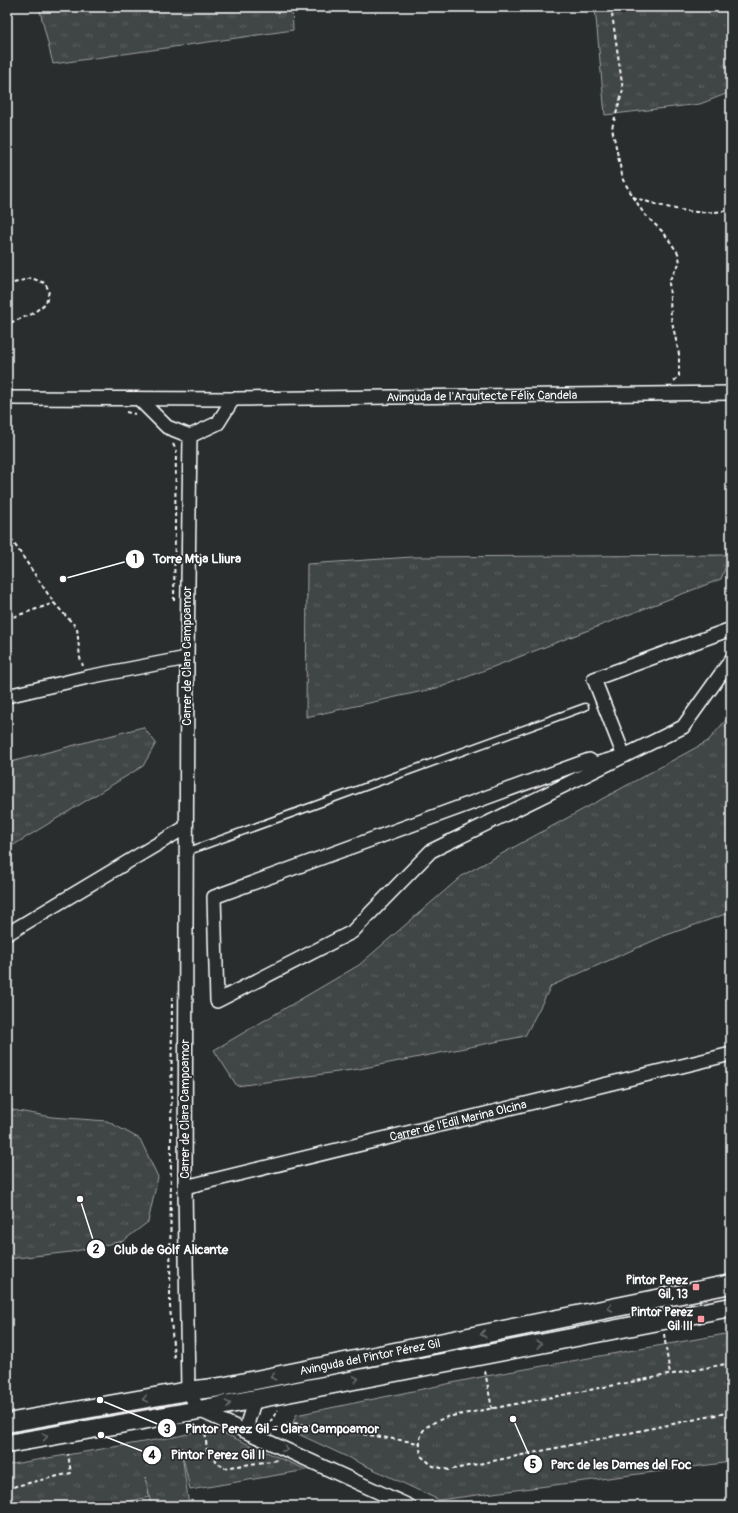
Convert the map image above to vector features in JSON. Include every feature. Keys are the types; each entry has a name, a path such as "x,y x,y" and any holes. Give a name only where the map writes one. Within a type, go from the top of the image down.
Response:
{"main road":[{"name":"Avinguda del Pintor Pérez Gil","path":"7,1423 221,1387 731,1284"},
{"name":"Avinguda del Pintor Pérez Gil","path":"7,1444 202,1416 255,1399 731,1307"}],"street":[{"name":"Avinguda de l'Arquitecte Félix Candela","path":"7,398 233,399 731,393"},
{"path":"139,399 167,427 190,436 218,422 233,399"},
{"name":"Carrer de Clara Campoamor","path":"188,1392 185,1188 188,456 190,436"},
{"path":"731,629 594,679 624,756 595,764 589,760 214,897 217,1001 352,932 431,851 683,727 731,660"},
{"path":"7,696 88,677 187,658"},
{"path":"7,934 186,827"},
{"name":"Carrer de l'Edil Marina Olcina","path":"185,1188 731,1054"},
{"path":"188,1392 202,1416 250,1433 409,1506"},
{"path":"250,1433 248,1421 255,1399"}],"lane":[{"path":"186,852 585,707"}],"path":[{"path":"610,7 623,90 612,128 623,180 644,214 664,232 678,253 680,262 669,281 671,317 679,354 679,376 662,395"},
{"path":"633,197 668,208 720,212 731,209"},
{"path":"7,285 32,278 45,283 49,291 46,303 32,314 7,324"},
{"path":"120,411 137,416"},
{"path":"168,441 173,444 176,452 188,456"},
{"path":"7,533 54,603 77,628 80,658 88,677"},
{"path":"7,619 54,603"},
{"path":"664,1334 670,1375"},
{"path":"731,1363 448,1417 428,1424 419,1443 421,1456 433,1466 449,1470 731,1412"},
{"path":"202,1416 207,1452 224,1468 283,1460"},
{"path":"274,1429 293,1423 419,1443"},
{"path":"7,1490 16,1486 71,1474 68,1454"}],"green space":[{"path":"39,7 292,7 293,30 53,64"},
{"path":"595,7 731,7 731,92 700,104 605,115"},
{"path":"730,555 721,579 441,687 306,717 307,564 412,557"},
{"path":"731,714 731,912 664,936 551,986 525,1036 359,1069 237,1086 214,1050 359,965 463,875 708,741"},
{"path":"143,727 156,743 143,766 7,849 7,763"},
{"path":"7,1109 52,1117 107,1121 140,1139 158,1177 148,1222 123,1241 71,1252 7,1259"},
{"path":"731,1333 731,1462 439,1500 294,1432 293,1423 296,1415 486,1376"},
{"path":"205,1429 216,1430 307,1470 190,1490 181,1447 189,1506 151,1506 146,1477 149,1497 107,1506 7,1506 7,1465 179,1436"}],"place":[{"name":"Torre Mtja Lliura","path":"63,579"},
{"name":"Club de Golf Alicante","path":"80,1199"},
{"name":"Pintor Perez Gil, 13","path":"696,1287"},
{"name":"Pintor Perez Gil III","path":"701,1319"},
{"name":"Pintor Perez Gil - Clara Campoamor","path":"100,1400"},
{"name":"Parc de les Dames del Foc","path":"513,1419"},
{"name":"Pintor Perez Gil II","path":"101,1435"}]}
